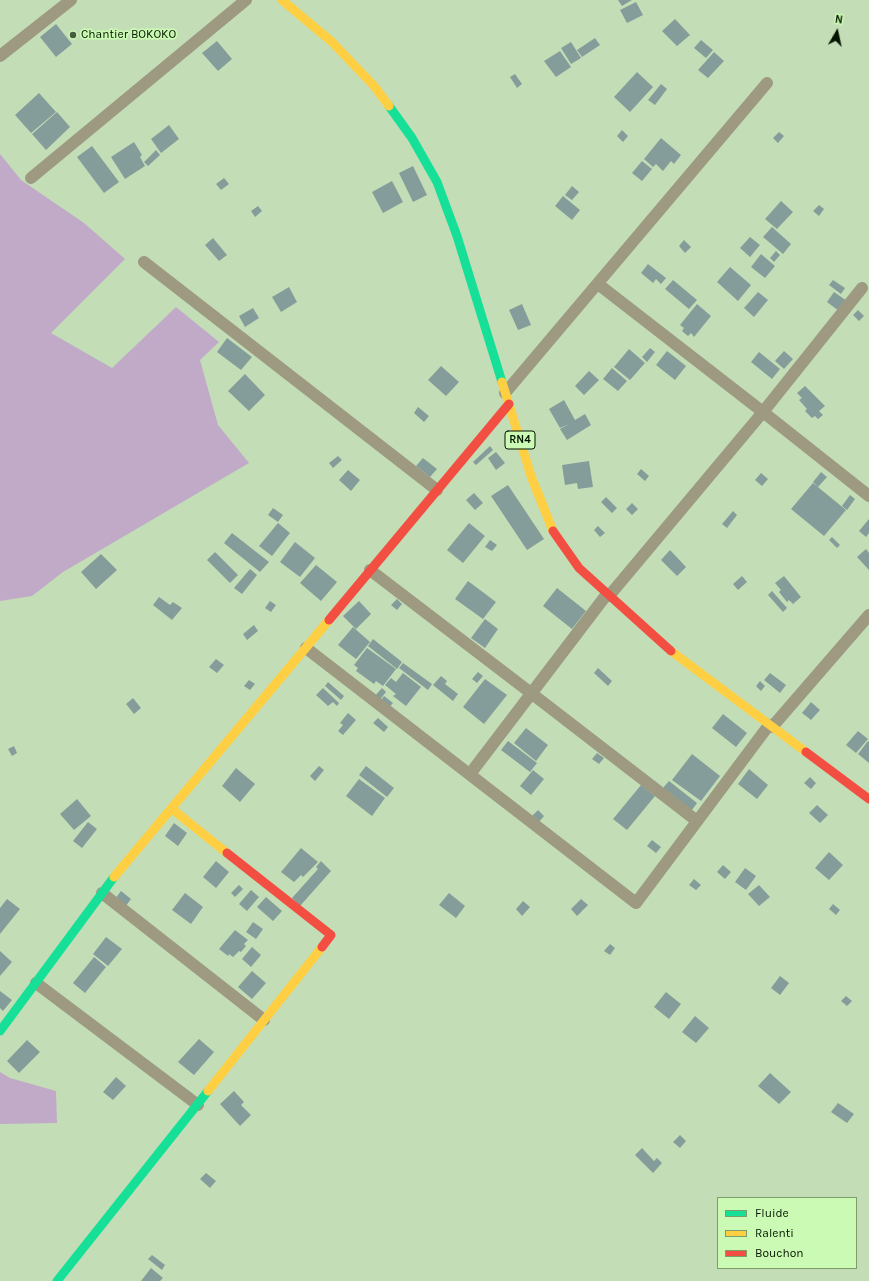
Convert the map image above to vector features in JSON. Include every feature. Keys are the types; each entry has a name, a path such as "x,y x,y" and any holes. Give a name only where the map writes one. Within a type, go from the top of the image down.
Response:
{"main road":[{"name":"RN4","path":"282,0 337,47 374,86 412,138 437,182 458,236 507,399 532,476 552,529 579,568 663,645 869,799"},
{"path":"0,1031 102,893 437,490 507,399"},
{"path":"57,1281 198,1105 331,935 172,808"}],"street":[{"path":"0,56 71,0"},
{"path":"31,178 246,0"},
{"path":"507,399 598,284 767,83"},
{"path":"144,262 437,490"},
{"path":"598,284 869,496"},
{"path":"470,774 608,594 763,412 862,288"},
{"path":"370,570 697,821"},
{"path":"306,648 636,903 770,726 869,615"},
{"path":"102,893 264,1020"},
{"path":"36,983 198,1105"}],"shaded area":[{"path":"0,154 21,180 84,223 125,259 51,333 112,368 176,307 219,342 200,360 218,425 249,463 63,572 32,596 0,601"},
{"path":"0,1072 10,1078 56,1091 57,1123 0,1124"}],"building":[{"path":"618,0 632,0 622,6"},
{"path":"636,2 643,15 627,23 620,10"},
{"path":"675,19 690,35 677,46 662,31"},
{"path":"56,24 72,44 56,57 40,37"},
{"path":"595,38 600,45 582,57 577,50"},
{"path":"701,40 713,50 706,58 694,48"},
{"path":"217,41 232,59 218,71 202,53"},
{"path":"571,42 581,58 571,64 561,48"},
{"path":"560,51 571,67 556,77 544,61"},
{"path":"714,52 724,61 708,78 698,70"},
{"path":"637,72 653,87 630,112 614,97"},
{"path":"515,74 522,84 517,88 510,77"},
{"path":"661,84 667,89 655,105 648,100"},
{"path":"39,93 56,112 31,133 15,115"},
{"path":"57,112 70,127 46,150 32,134"},
{"path":"169,125 179,139 161,153 151,139"},
{"path":"622,130 628,136 623,142 617,136"},
{"path":"779,132 784,136 778,143 773,138"},
{"path":"661,138 681,155 674,164 671,161 663,171 656,164 653,167 644,159"},
{"path":"134,142 142,155 140,157 145,166 125,179 111,157"},
{"path":"92,146 119,182 104,193 77,157"},
{"path":"156,150 160,155 148,166 144,162"},
{"path":"642,161 652,169 642,181 632,173"},
{"path":"413,166 427,195 413,202 399,173"},
{"path":"224,178 229,184 221,190 216,184"},
{"path":"392,181 403,202 383,213 372,192"},
{"path":"572,186 579,192 572,200 565,195"},
{"path":"563,196 580,210 572,220 555,206"},
{"path":"781,201 793,212 777,229 765,219"},
{"path":"819,205 824,209 819,216 813,211"},
{"path":"258,206 262,211 255,217 251,211"},
{"path":"772,227 791,244 783,254 763,237"},
{"path":"750,237 760,245 750,257 740,248"},
{"path":"213,238 227,255 219,261 205,245"},
{"path":"684,240 691,247 685,253 679,246"},
{"path":"776,251 780,255 774,262 770,258"},
{"path":"761,254 775,266 765,278 751,267"},
{"path":"648,264 666,278 661,284 656,279 653,283 641,273"},
{"path":"730,267 751,285 738,301 717,282"},
{"path":"673,280 697,300 689,309 665,289"},
{"path":"833,280 845,288 841,294 829,285"},
{"path":"289,287 297,302 281,312 272,297"},
{"path":"758,292 768,300 754,317 744,308"},
{"path":"834,292 847,301 839,311 827,302"},
{"path":"522,304 531,325 518,330 509,310"},
{"path":"697,304 711,316 694,337 691,333 688,336 682,331 684,328 680,325"},
{"path":"253,308 259,318 245,327 239,316"},
{"path":"858,310 864,316 859,321 853,315"},
{"path":"227,338 252,357 241,370 217,352"},
{"path":"650,348 655,352 647,362 642,357"},
{"path":"629,349 645,363 630,380 614,367"},
{"path":"667,351 686,366 675,380 656,365"},
{"path":"784,351 793,359 784,369 775,361"},
{"path":"759,352 780,369 772,379 751,362"},
{"path":"441,366 459,382 446,396 428,380"},
{"path":"612,368 627,381 618,391 603,379"},
{"path":"589,371 599,380 584,395 575,386"},
{"path":"245,374 265,395 249,411 228,391"},
{"path":"805,386 825,406 819,411 823,415 818,419 815,416 812,418 805,411 807,409 799,400 802,398 797,393"},
{"path":"564,400 575,420 585,414 591,425 567,440 560,429 569,424 560,428 549,409"},
{"path":"418,407 429,416 424,422 414,413"},
{"path":"490,446 493,450 476,465 473,462"},
{"path":"496,452 505,463 496,470 488,458"},
{"path":"338,456 342,460 333,468 329,463"},
{"path":"423,458 437,469 430,477 416,466"},
{"path":"589,461 593,487 578,489 577,483 565,485 562,465"},
{"path":"641,469 649,476 645,481 637,474"},
{"path":"348,470 360,480 351,491 339,480"},
{"path":"821,472 827,477 818,487 813,482"},
{"path":"761,473 768,479 762,486 755,480"},
{"path":"813,483 846,510 824,536 791,509"},
{"path":"508,485 544,539 527,550 491,496"},
{"path":"474,493 483,503 475,510 466,500"},
{"path":"850,495 855,499 847,510 842,506"},
{"path":"606,497 617,508 612,513 601,502"},
{"path":"632,503 638,509 632,515 626,509"},
{"path":"273,508 283,515 278,522 268,515"},
{"path":"733,511 737,515 727,528 722,524"},
{"path":"869,519 869,533 866,537 859,531"},
{"path":"278,523 290,533 272,556 259,546"},
{"path":"469,523 485,536 463,563 447,550"},
{"path":"598,526 605,533 600,537 594,530"},
{"path":"232,533 269,562 260,572 224,543"},
{"path":"832,537 840,545 837,548 829,540"},
{"path":"490,540 497,545 492,551 485,547"},
{"path":"295,542 315,558 300,577 280,562"},
{"path":"866,549 869,553 869,570 857,557"},
{"path":"670,550 686,567 677,576 661,560"},
{"path":"215,552 238,575 230,583 207,560"},
{"path":"101,554 117,570 96,589 81,572"},
{"path":"316,565 337,582 321,601 300,583"},
{"path":"250,569 257,575 242,594 234,588"},
{"path":"742,576 747,582 738,590 733,584"},
{"path":"784,576 801,597 793,604 789,600 787,602 779,592 781,590 775,583"},
{"path":"468,581 496,602 483,619 455,599"},
{"path":"557,588 586,611 572,629 543,606"},
{"path":"772,591 787,608 783,612 768,595"},
{"path":"159,597 170,605 173,602 182,608 172,620 153,605"},
{"path":"397,599 402,604 397,610 391,605"},
{"path":"270,601 276,605 271,612 265,608"},
{"path":"359,601 371,614 356,629 343,616"},
{"path":"485,619 498,629 485,648 471,638"},
{"path":"254,625 258,631 247,640 243,634"},
{"path":"353,627 370,642 356,659 338,645"},
{"path":"373,639 402,662 397,669 368,646"},
{"path":"367,648 396,669 383,686 376,681 374,684 356,671 358,668 354,665"},
{"path":"216,659 224,665 217,673 209,667"},
{"path":"403,663 432,684 428,690 399,668"},
{"path":"598,668 612,681 608,686 594,673"},
{"path":"478,672 483,676 477,683 472,679"},
{"path":"403,673 421,687 406,706 393,696 396,694 385,685 391,678 396,682"},
{"path":"770,673 786,685 780,693 764,680"},
{"path":"441,676 447,681 445,684 458,694 453,701 433,685"},
{"path":"485,679 507,695 484,724 463,707"},
{"path":"249,680 255,684 250,690 244,686"},
{"path":"760,681 765,686 761,691 756,686"},
{"path":"328,682 344,696 341,700 325,686"},
{"path":"323,688 339,703 337,706 333,702 328,706 316,695"},
{"path":"382,688 386,692 378,702 373,698"},
{"path":"384,696 393,703 387,710 379,703"},
{"path":"133,698 141,708 134,714 126,704"},
{"path":"811,702 820,710 811,720 802,713"},
{"path":"348,713 356,720 343,735 338,731 343,725 340,723"},
{"path":"723,714 747,733 736,747 712,728"},
{"path":"378,718 388,727 384,732 373,723"},
{"path":"526,728 548,745 536,761 514,743"},
{"path":"858,731 868,739 856,753 846,745"},
{"path":"508,741 537,763 530,772 501,750"},
{"path":"868,741 869,742 869,763 858,754"},
{"path":"14,746 17,753 12,756 8,749"},
{"path":"597,753 604,758 599,764 592,759"},
{"path":"692,754 720,776 701,801 672,780"},
{"path":"319,766 324,770 315,781 310,776"},
{"path":"366,766 394,788 387,797 359,775"},
{"path":"236,768 255,784 240,802 222,786"},
{"path":"749,769 768,785 757,799 738,784"},
{"path":"533,770 544,779 531,795 520,786"},
{"path":"810,777 816,783 811,789 804,783"},
{"path":"359,779 385,798 372,816 346,796"},
{"path":"669,781 697,803 692,810 663,788"},
{"path":"641,785 655,796 627,830 613,819"},
{"path":"77,799 91,816 74,830 60,814"},
{"path":"817,805 828,815 820,823 809,813"},
{"path":"538,810 544,816 538,823 531,817"},
{"path":"88,822 97,829 82,848 73,841"},
{"path":"174,823 187,833 178,846 165,836"},
{"path":"652,840 661,847 656,853 647,846"},
{"path":"301,848 318,862 303,877 301,875 294,882 281,872"},
{"path":"829,852 843,865 829,880 815,868"},
{"path":"216,861 229,872 216,888 203,877"},
{"path":"321,861 331,871 300,906 292,898 318,869 316,867"},
{"path":"723,865 731,872 725,879 717,872"},
{"path":"745,868 756,876 746,890 735,882"},
{"path":"694,879 701,885 696,890 689,885"},
{"path":"239,885 243,889 235,897 231,893"},
{"path":"759,885 770,897 759,906 748,894"},
{"path":"251,890 259,897 247,911 239,904"},
{"path":"121,891 131,899 125,907 115,899"},
{"path":"185,893 203,907 191,924 172,910"},
{"path":"449,893 465,906 456,918 439,905"},
{"path":"266,897 282,911 273,921 257,907"},
{"path":"7,899 20,909 0,934 0,908"},
{"path":"581,899 588,905 577,916 571,909"},
{"path":"523,901 530,907 522,916 516,909"},
{"path":"833,904 840,910 836,915 829,909"},
{"path":"253,922 263,929 256,939 246,932"},
{"path":"235,930 248,940 244,944 246,946 241,952 239,951 233,957 229,954 228,956 219,949"},
{"path":"106,937 122,949 108,966 93,954"},
{"path":"610,944 615,948 610,955 604,951"},
{"path":"252,947 261,955 251,967 242,959"},
{"path":"0,951 12,962 0,976"},
{"path":"94,957 106,967 85,993 73,983"},
{"path":"252,971 266,983 252,999 238,987"},
{"path":"780,976 789,983 780,995 771,988"},
{"path":"0,991 12,1000 3,1011 0,1008"},
{"path":"666,992 681,1004 669,1019 654,1007"},
{"path":"846,996 852,1001 847,1006 841,1001"},
{"path":"695,1016 709,1028 696,1043 682,1032"},
{"path":"199,1039 214,1052 194,1075 178,1062"},
{"path":"27,1040 40,1052 19,1073 7,1061"},
{"path":"770,1073 791,1092 779,1104 758,1086"},
{"path":"116,1077 126,1086 113,1100 103,1092"},
{"path":"234,1091 244,1102 241,1105 251,1115 240,1126 220,1104"},
{"path":"838,1103 854,1114 847,1123 831,1112"},
{"path":"680,1135 686,1141 680,1148 673,1142"},
{"path":"642,1148 654,1161 657,1158 662,1163 653,1173 635,1155"},
{"path":"206,1173 216,1181 210,1188 200,1179"},
{"path":"152,1255 165,1265 162,1270 148,1259"},
{"path":"151,1268 163,1278 160,1281 141,1281"}],"traffic: fast":[{"path":"389,106 412,138 437,182 457,236 502,382"},
{"path":"0,1031 114,877"},
{"path":"57,1281 208,1091"}],"traffic: slow":[{"path":"282,0 332,42 374,86 389,106"},
{"path":"502,382 531,476 553,531"},
{"path":"114,877 329,620"},
{"path":"671,651 806,752"},
{"path":"172,809 227,853"},
{"path":"208,1091 322,947"}],"traffic: jam":[{"path":"329,620 509,404"},
{"path":"553,531 579,568 671,651"},
{"path":"806,752 869,799"},
{"path":"227,853 331,935 322,947"}],"place":[{"name":"Chantier BOKOKO","path":"73,35"}]}
